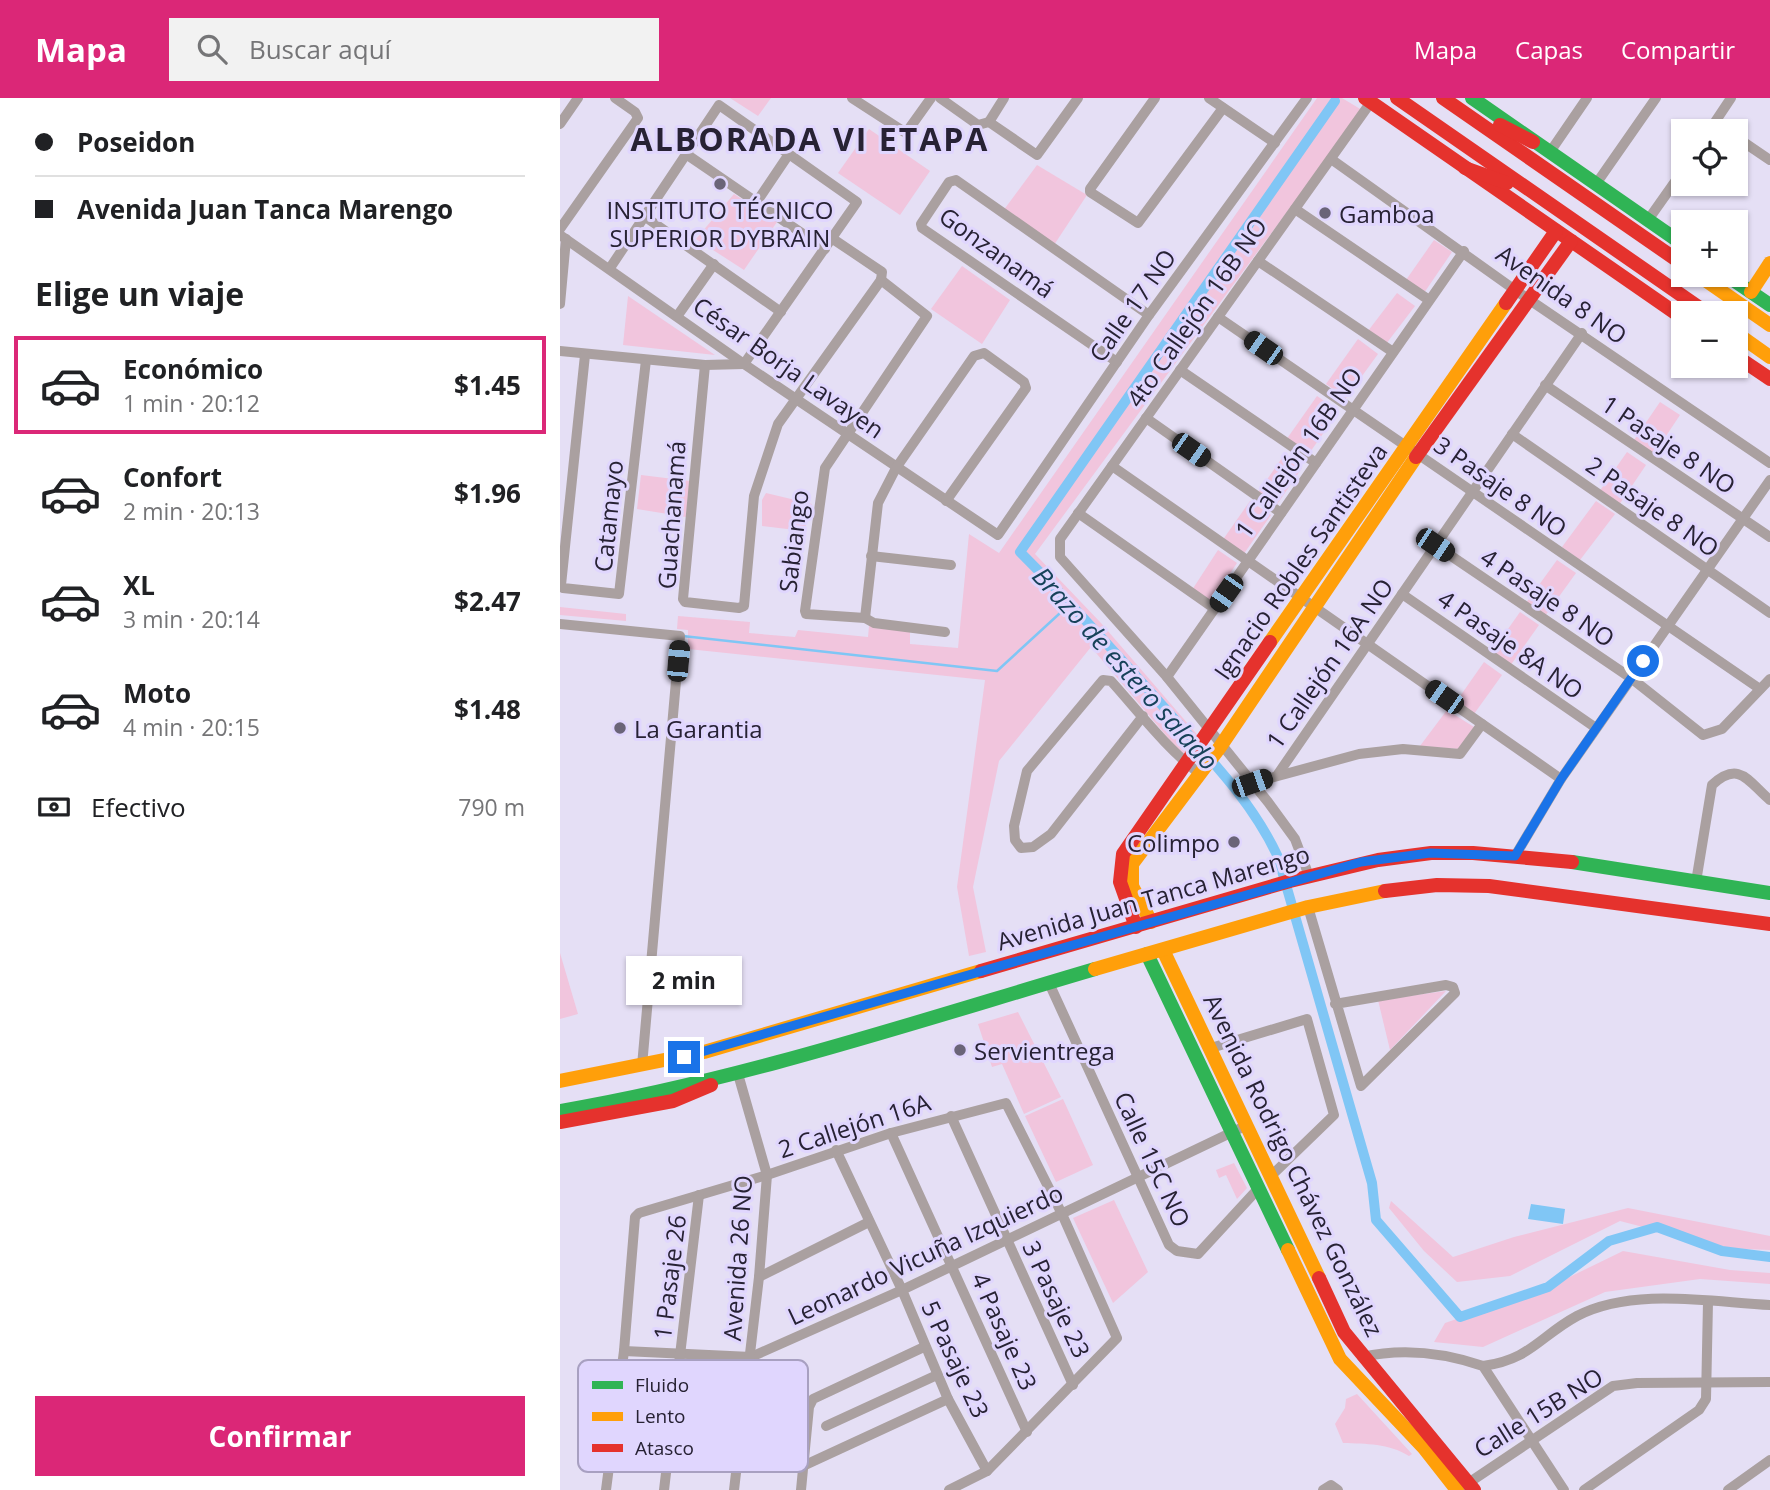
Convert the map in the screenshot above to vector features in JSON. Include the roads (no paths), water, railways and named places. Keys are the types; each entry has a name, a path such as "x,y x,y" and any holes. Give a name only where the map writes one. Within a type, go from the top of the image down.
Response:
{"main road":[{"path":"1397,98 1690,301"},
{"path":"1472,98 1671,236"},
{"path":"1444,99 1534,142"},
{"path":"1444,99 1671,256"},
{"path":"1368,100 1671,310"},
{"path":"1465,168 1532,191"},
{"name":"Ignacio Robles Santisteva","path":"1151,922 1132,886 1132,864 1218,749 1314,607 1412,450 1556,231"},
{"name":"Ignacio Robles Santisteva","path":"1136,927 1119,881 1120,861 1301,598 1530,299 1571,241"},
{"path":"1751,292 1770,264"},
{"path":"1715,287 1770,325"},
{"path":"1744,287 1770,305"},
{"path":"1748,341 1770,357"},
{"path":"1748,363 1770,379"},
{"name":"Avenida Juan Tanca Marengo","path":"560,1081 704,1052 1361,862 1430,853 1515,856 1770,893"},
{"path":"560,1111 625,1100 738,1074 1305,908 1395,889 1437,885 1489,886 1770,924"},
{"name":"Avenida Rodrigo Chávez González","path":"1163,950 1343,1332 1362,1357 1440,1442 1465,1488"},
{"name":"Avenida Rodrigo Chávez González","path":"1147,954 1257,1190 1340,1359 1465,1488"},
{"path":"560,1122 673,1101 738,1074"}],"street":[{"path":"560,124 578,98"},
{"path":"560,229 638,118 635,112 615,98"},
{"path":"852,98 906,133 931,98"},
{"path":"940,98 978,125 989,122 1004,98"},
{"path":"989,122 1037,155 1078,98"},
{"path":"1155,98 1089,191 1138,223 1223,108"},
{"path":"1209,98 1275,143"},
{"name":"Calle 17 NO","path":"994,534 1002,532 1149,315 1307,98"},
{"path":"1550,152 1587,98"},
{"path":"1596,184 1656,98"},
{"path":"1717,119 1731,98"},
{"name":"4to Callejón 16B NO","path":"1167,677 1060,557 1060,539 1331,159 1368,100"},
{"path":"560,351 705,365 744,365 856,205 855,200 722,105 716,107 610,268"},
{"path":"1748,145 1770,160"},
{"path":"686,154 825,249"},
{"path":"756,203 789,154"},
{"name":"Avenida 8 NO","path":"1331,159 1464,251 1515,290 1770,463"},
{"name":"Gonzanamá","path":"1117,362 922,228 921,224 949,182 956,180 1149,315"},
{"path":"1648,220 1671,187"},
{"path":"1295,209 1429,300"},
{"path":"645,216 781,312"},
{"path":"560,304 563,237"},
{"name":"César Borja Lavayen","path":"563,237 678,315 744,365 847,432 994,534"},
{"path":"796,398 881,280 882,272 833,239"},
{"name":"1 Callejón 16B NO","path":"1167,677 1464,251"},
{"path":"1258,261 1394,352"},
{"path":"678,315 714,264"},
{"path":"847,432 928,316 881,280"},
{"name":"3 Pasaje 8 NO","path":"1218,317 1760,689"},
{"name":"1 Callejón 16A NO","path":"1278,774 1581,333"},
{"path":"945,632 874,623 865,618 878,503 896,468 974,356 984,353 1024,382 1026,388 946,501"},
{"name":"Catamayo","path":"585,355 561,585 563,588 619,594 646,360"},
{"name":"Guachanamá","path":"705,365 685,602 739,608 744,606 758,476 778,424 796,398"},
{"path":"1180,370 1316,463"},
{"name":"1 Pasaje 8 NO","path":"1545,385 1770,537"},
{"path":"1146,418 1281,513"},
{"name":"Sabiango","path":"847,432 825,468 821,481 805,611 806,614 865,618"},
{"name":"2 Pasaje 8 NO","path":"1512,434 1770,613"},
{"path":"1112,466 1561,779"},
{"path":"1515,856 1561,779 1770,481"},
{"path":"1078,513 1215,609"},
{"name":"4 Pasaje 8 NO","path":"1435,545 1631,678 1703,735 1722,729 1760,689"},
{"path":"871,556 951,565"},
{"name":"4 Pasaje 8A NO","path":"1402,594 1596,728"},
{"path":"560,624 680,636 642,1066"},
{"path":"1167,677 1207,736 1252,783 1295,839 1309,876"},
{"path":"1760,689 1770,679"},
{"path":"1143,716 1051,834 1033,847 1021,848 1014,840 1014,826 1027,771 1103,680 1111,681 1188,762 1201,772"},
{"path":"1252,783 1359,754 1403,749 1460,754 1482,724"},
{"path":"1696,882 1712,785 1721,777 1736,773 1743,775 1770,800"},
{"path":"1305,908 1360,1086 1455,993 1453,986 1446,985 1335,1004"},
{"name":"Calle 15C NO","path":"1049,983 1169,1245 1189,1255 1198,1254 1257,1190"},
{"path":"1211,1048 1307,1019 1334,1115 1270,1177"},
{"name":"Avenida 26 NO","path":"738,1074 767,1175 751,1360"},
{"name":"2 Callejón 16A","path":"624,1352 635,1217 639,1213 767,1175 836,1150 950,1116 1008,1105 1062,1214"},
{"name":"3 Pasaje 23","path":"950,1116 1073,1385"},
{"name":"Leonardo Vicuña Izquierdo","path":"624,1352 751,1357 902,1290 1245,1126"},
{"name":"4 Pasaje 23","path":"891,1133 953,1264 1027,1432"},
{"name":"5 Pasaje 23","path":"836,1150 902,1290 948,1399 987,1471"},
{"name":"1 Pasaje 26","path":"680,1360 699,1195"},
{"path":"949,1490 987,1471 1116,1340 1117,1336 1062,1214"},
{"path":"759,1277 869,1222"},
{"path":"1362,1357 1385,1352 1409,1353 1462,1358 1483,1366 1521,1357 1577,1317 1593,1310 1644,1300 1770,1305"},
{"path":"1584,1490 1699,1410 1706,1399 1708,1302"},
{"path":"808,1417 813,1399 924,1347"},
{"path":"623,1360 624,1352"},
{"path":"1483,1366 1564,1490"},
{"path":"825,1426 937,1374"},
{"name":"Calle 15B NO","path":"1465,1488 1531,1439 1613,1386 1637,1382 1770,1382"},
{"path":"808,1464 948,1399"},
{"path":"1728,1490 1770,1460"},
{"path":"606,1490 608,1472"},
{"name":"1 Pasaje 26","path":"664,1490 666,1472"},
{"name":"Avenida 26 NO","path":"734,1490 736,1472"},
{"path":"801,1490 802,1472"},
{"path":"1323,1490 1331,1485 1338,1490"}],"water":[{"path":"1531,1204 1565,1209 1563,1224 1528,1219"}],"waterway":[{"name":"Brazo de estero salado","path":"1335,101 1020,552 1096,631 1214,764 1256,817 1278,857 1372,1183 1376,1220 1460,1317 1548,1287 1609,1241 1657,1227 1722,1251 1770,1257"},
{"path":"683,636 997,671 1071,603"}],"place":[{"name":"INSTITUTO TÉCNICO SUPERIOR DYBRAIN","path":"720,184"},
{"name":"Gamboa","path":"1325,213"},
{"name":"La Garantia","path":"620,728"},
{"name":"Colimpo","path":"1234,842"},
{"name":"Servientrega","path":"960,1050"}],"district":[{"name":"ALBORADA VI ETAPA","path":"810,138"}]}
